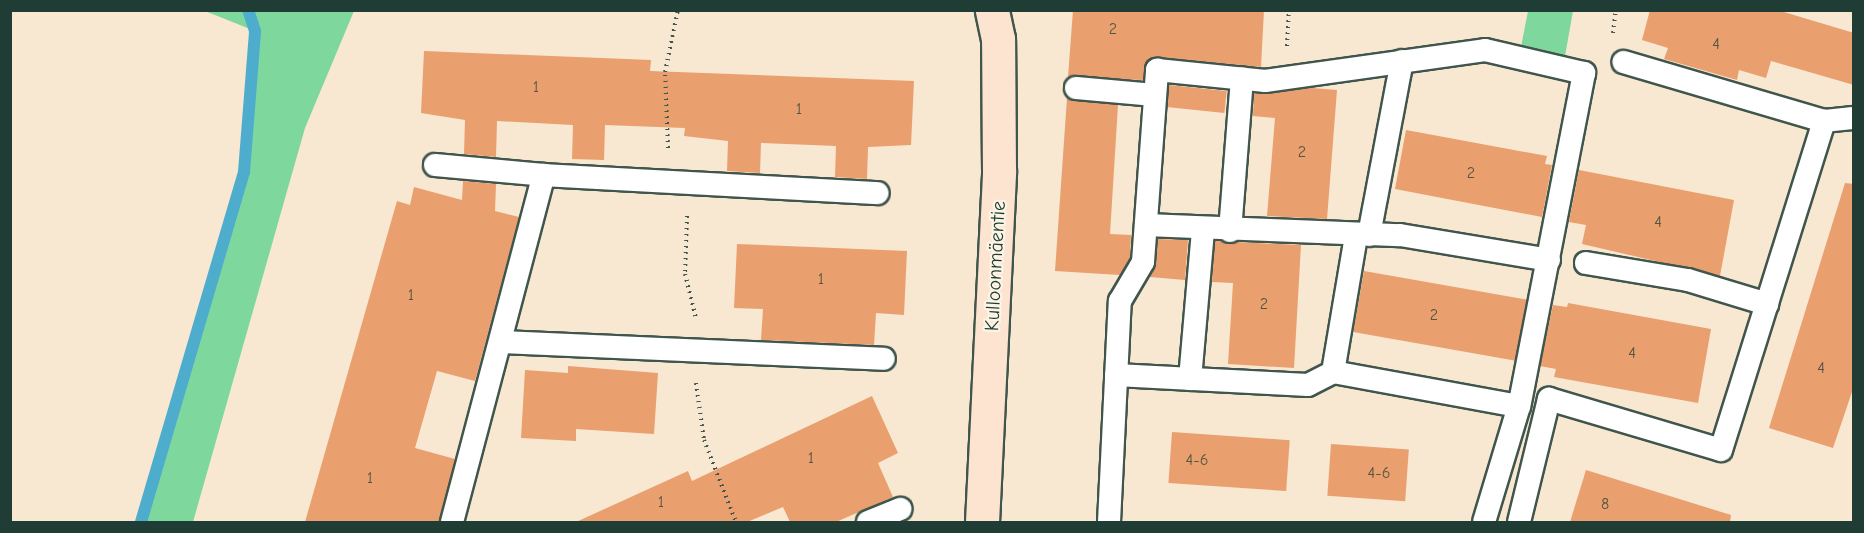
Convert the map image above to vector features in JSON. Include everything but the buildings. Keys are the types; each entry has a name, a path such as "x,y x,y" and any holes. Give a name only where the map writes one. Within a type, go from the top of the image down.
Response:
{"street":[{"name":"Kulloonmäentie","path":"982,522 999,170 998,39 992,10"}],"lane":[{"path":"1109,522 1120,301 1143,262 1157,70 1265,81 1485,50 1584,73 1550,260 1520,406 1484,522"},
{"path":"1333,372 1402,62"},
{"path":"1624,62 1824,121 1854,118"},
{"path":"1230,231 1242,78"},
{"path":"1076,88 1155,95"},
{"path":"1519,522 1549,399 1721,450 1824,121"},
{"path":"435,165 544,175 878,193"},
{"path":"452,522 544,175"},
{"path":"1146,225 1230,231 1400,235 1550,260"},
{"path":"1190,379 1203,229"},
{"path":"1586,263 1688,280 1767,304"},
{"path":"501,342 884,359"},
{"path":"1116,375 1308,385 1333,372 1520,406"},
{"path":"868,522 901,509"}],"path":[{"path":"678,10 665,72 669,181 687,208 686,274 697,322 704,440 736,522"}],"green space":[{"path":"205,11 354,11 305,128 193,522 141,522 244,172 255,31"},
{"path":"1528,11 1573,11 1565,56 1521,47"}],"waterway":[{"path":"141,522 244,172 255,31 248,10"}]}
